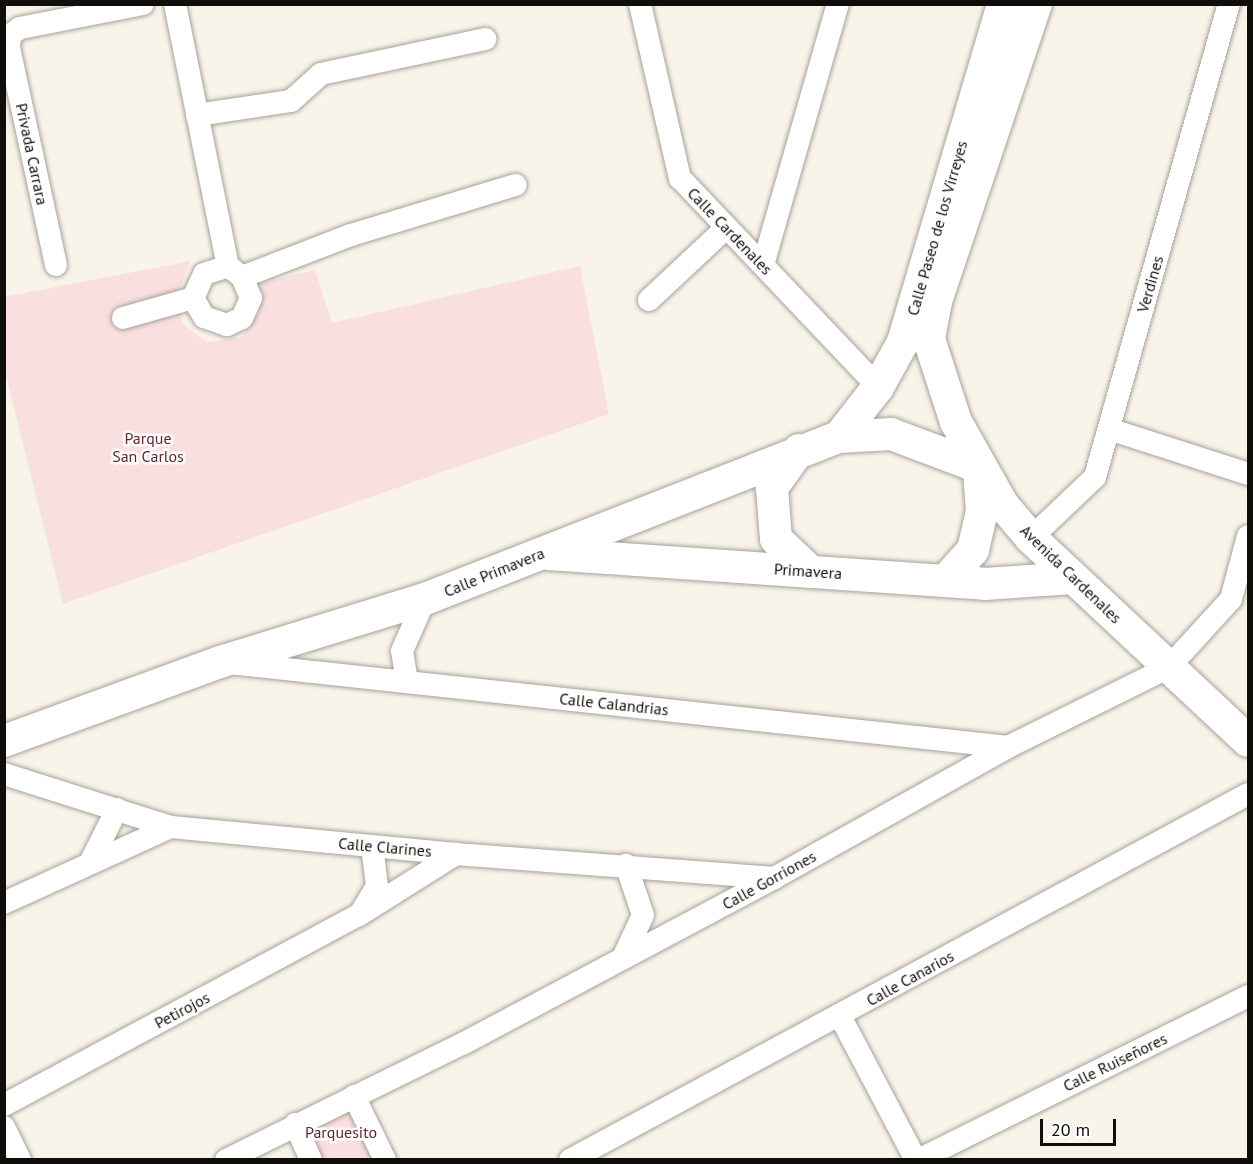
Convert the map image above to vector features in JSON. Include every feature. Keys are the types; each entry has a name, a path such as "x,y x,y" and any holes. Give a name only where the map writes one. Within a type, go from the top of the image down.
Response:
{"street":[{"name":"Privada Carrara","path":"56,264 9,48 10,35 21,28 143,4"},
{"path":"176,4 197,115 235,271 251,297 242,318 227,325 204,317 193,298"},
{"name":"Calle Cardenales","path":"640,4 680,178 878,387"},
{"path":"763,265 838,4"},
{"name":"Calle Paseo de los Virreyes","path":"916,341 1003,4"},
{"name":"Calle Paseo de los Virreyes","path":"839,437 916,341 936,302 1036,4"},
{"name":"Verdines","path":"1030,538 1095,477 1229,4"},
{"path":"197,115 291,101 321,74 485,39"},
{"path":"123,318 193,298 204,274 235,271 516,185"},
{"path":"649,300 726,228"},
{"name":"Avenida Cardenales","path":"916,341 979,467 1030,538 1248,741"},
{"path":"1109,429 1248,474"},
{"name":"Calle Primavera","path":"4,741 220,662 425,599 798,450 839,437 891,434 979,467"},
{"path":"798,450 772,488 776,539 811,572"},
{"path":"945,580 973,550 982,512 979,467"},
{"name":"Calle Gorriones","path":"226,1160 623,958 774,878 1008,747 1169,667 1231,599 1248,536"},
{"name":"Primavera","path":"542,553 985,584 1073,578"},
{"path":"407,682 402,651 425,599"},
{"name":"Calle Calandrias","path":"220,662 1008,747"},
{"name":"Calle Clarines","path":"4,774 171,827 456,854 626,864 774,878"},
{"name":"Calle Canarios","path":"570,1160 1248,795"},
{"path":"92,861 117,809"},
{"path":"4,903 171,827"},
{"path":"359,915 377,886 372,846"},
{"name":"Petirojos","path":"4,1105 359,915 456,854"},
{"path":"623,958 643,915 626,864"},
{"name":"Calle Ruiseñores","path":"917,1160 1248,996"},
{"path":"840,1016 917,1160"},
{"path":"354,1096 385,1160"},
{"path":"295,1124 311,1160"},
{"path":"4,1127 20,1160"}],"green space":[{"name":"Parque San Carlos","path":"190,261 177,298 183,324 207,342 242,337 261,310 256,284 315,270 332,323 580,266 609,414 63,604 5,372 4,297"},
{"name":"Parquesito","path":"354,1096 385,1159 311,1159 295,1124"}]}
